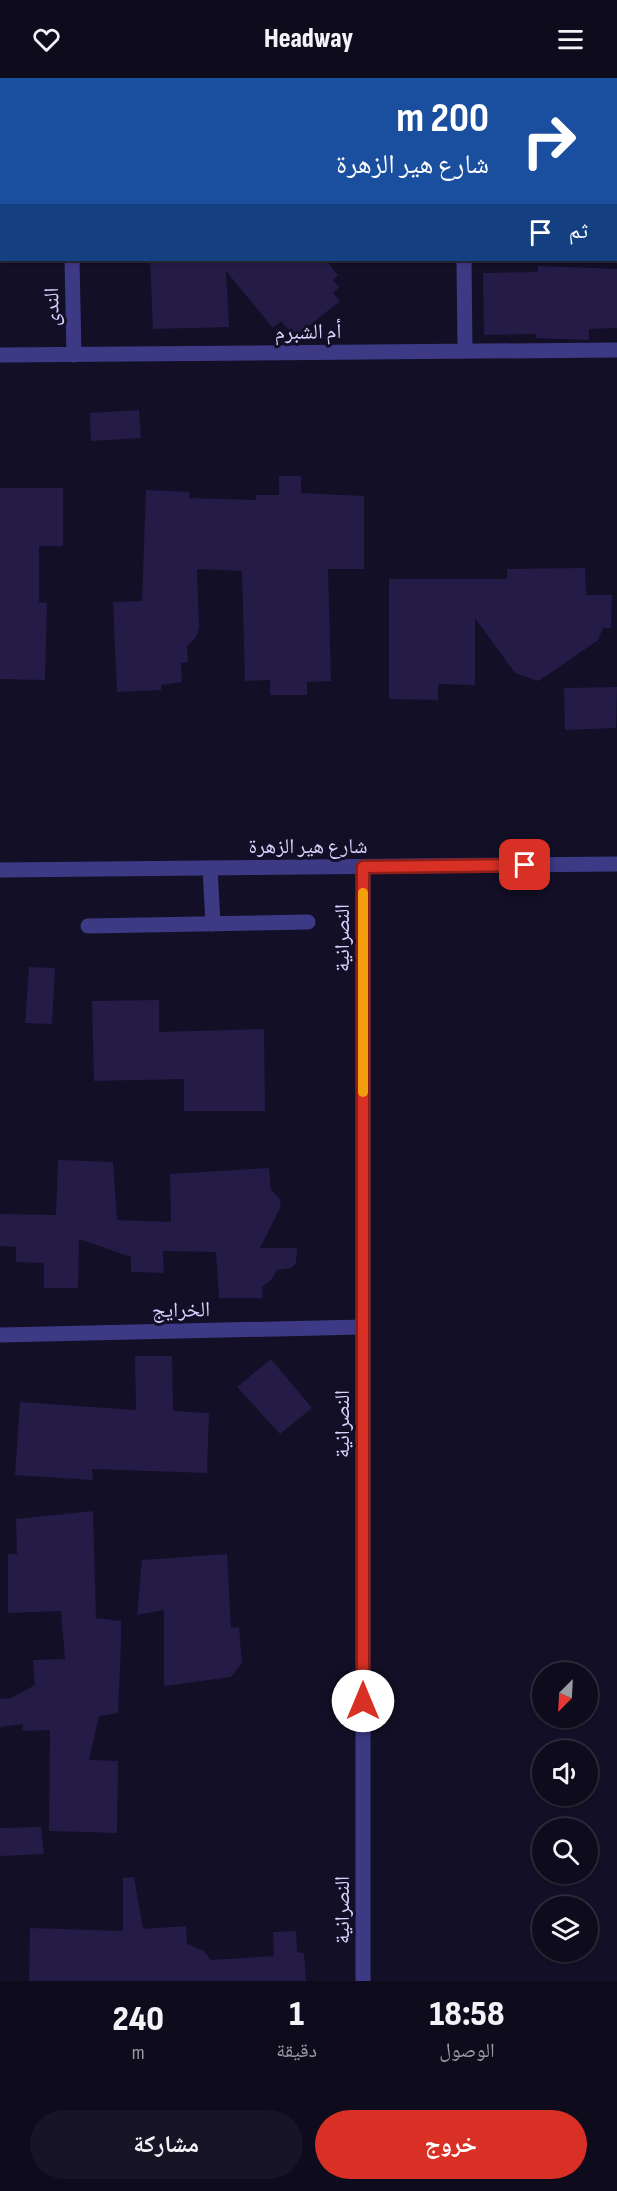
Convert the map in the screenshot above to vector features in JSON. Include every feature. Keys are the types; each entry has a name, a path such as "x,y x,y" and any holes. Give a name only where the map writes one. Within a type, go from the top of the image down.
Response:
{"street":[{"name":"الندى","path":"72,261 74,355"},
{"path":"464,261 465,351"},
{"name":"أم الشبرم","path":"0,355 617,350"},
{"name":"شارع هير الزهرة","path":"0,870 617,864"},
{"name":"النصرانية","path":"363,867 363,1981"},
{"path":"210,868 213,924"},
{"path":"88,926 308,922"},
{"name":"الخرايج","path":"0,1335 363,1327"}],"building":[{"path":"150,261 327,261 338,275 333,280 339,287 333,293 340,301 295,337 281,321 273,328 226,271 229,327 153,329"},
{"path":"538,266 617,269 617,328 589,329 589,340 536,338 536,334 484,335 483,273 538,272"},
{"path":"139,410 141,438 91,441 90,413"},
{"path":"279,476 301,476 301,493 364,496 364,569 328,569 331,681 307,682 307,695 270,695 270,680 245,681 242,571 197,569 199,628 196,637 187,646 188,662 181,663 182,682 161,685 161,690 117,692 113,602 142,601 146,490 190,492 189,498 256,500 256,495 279,495"},
{"path":"0,488 63,488 63,546 39,546 39,602 47,603 45,680 0,679"},
{"path":"585,568 586,595 612,595 611,628 603,628 598,640 558,668 538,681 515,673 475,618 475,685 438,684 438,700 389,699 389,579 507,579 507,569"},
{"path":"617,687 616,728 565,730 564,688"},
{"path":"29,967 55,968 52,1024 25,1023"},
{"path":"159,1000 159,1032 264,1029 265,1111 184,1111 184,1079 94,1081 92,1001"},
{"path":"58,1160 113,1162 117,1220 171,1222 170,1174 269,1168 271,1190 279,1198 281,1206 260,1248 297,1248 296,1263 291,1268 277,1270 272,1279 262,1287 263,1298 219,1298 216,1252 163,1251 164,1273 131,1272 131,1257 79,1239 78,1288 44,1288 44,1263 16,1262 16,1247 0,1246 0,1214 56,1215"},
{"path":"135,1356 172,1356 173,1411 209,1413 207,1473 92,1469 93,1480 15,1475 20,1402 136,1410"},
{"path":"271,1359 312,1408 280,1434 237,1387"},
{"path":"93,1511 96,1618 121,1621 121,1644 118,1713 99,1716 89,1760 118,1761 117,1833 49,1831 50,1730 22,1731 23,1724 0,1727 0,1698 9,1699 35,1685 33,1660 65,1659 61,1611 8,1613 8,1554 17,1554 16,1519"},
{"path":"227,1554 231,1628 239,1627 242,1663 231,1677 164,1686 164,1610 137,1615 142,1560"},
{"path":"41,1827 44,1854 0,1856 0,1828"},
{"path":"134,1877 143,1929 186,1926 187,1944 204,1951 211,1960 274,1956 273,1932 296,1931 297,1952 304,1953 306,1981 29,1981 30,1928 123,1931 123,1878"}],"slow traffic":[{"path":"363,893 363,1092"}],"route":[{"path":"363,1701 363,867 525,865"}]}
